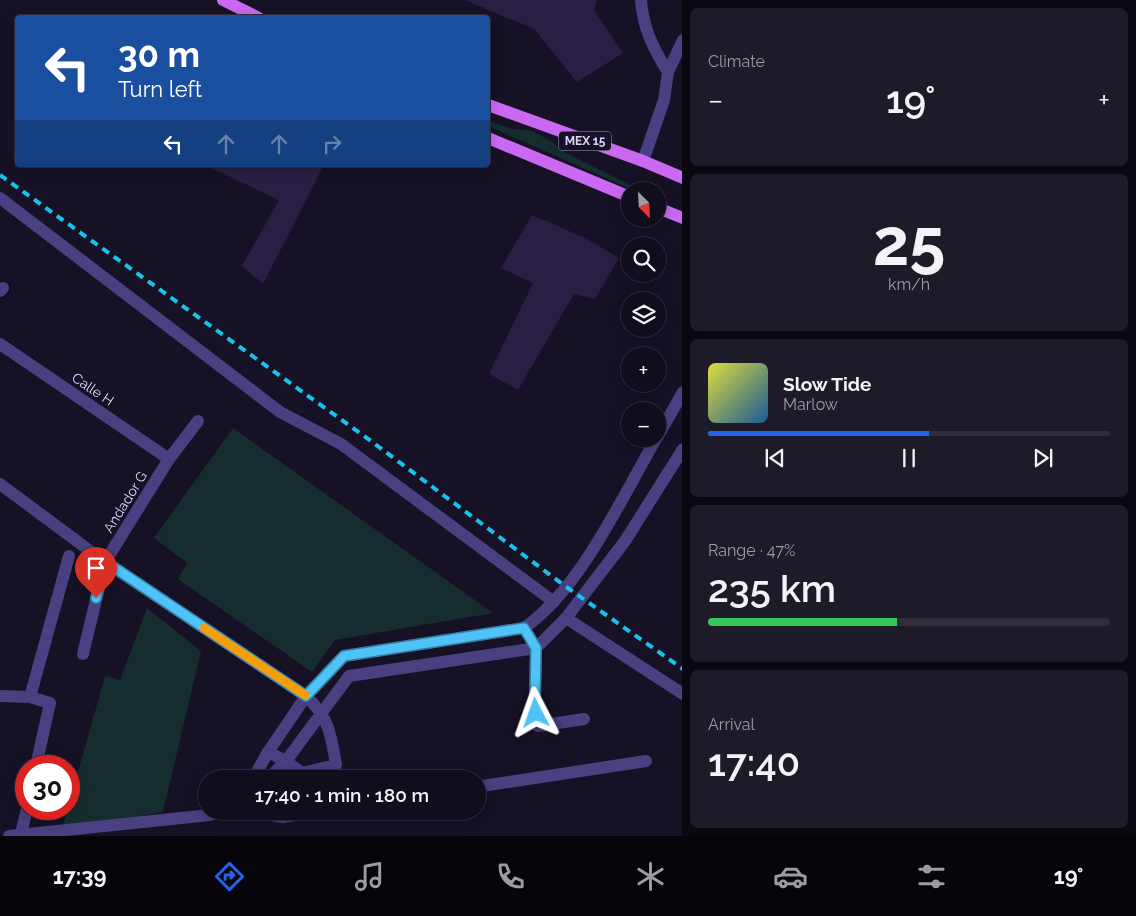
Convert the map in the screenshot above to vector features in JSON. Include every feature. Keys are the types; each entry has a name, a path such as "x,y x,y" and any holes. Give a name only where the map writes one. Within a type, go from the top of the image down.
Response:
{"main road":[{"path":"223,0 253,15"},
{"name":"MEX 15","path":"490,106 643,161 682,178"},
{"name":"MEX 15","path":"490,139 621,193"},
{"path":"643,161 682,186"},
{"path":"666,211 682,218"}],"street":[{"path":"641,0 644,25 648,37 668,72"},
{"path":"643,161 664,100 668,72 682,40"},
{"path":"0,198 280,412 341,444 554,602"},
{"name":"Calle H","path":"0,344 169,459"},
{"path":"666,421 682,392"},
{"name":"Andador G","path":"83,654 106,562 169,459 198,421"},
{"path":"258,770 306,696 344,656 524,628 544,614 589,557 651,447"},
{"path":"277,770 286,761 321,711 349,676 536,648 566,618 625,541 682,449"},
{"path":"0,484 106,562 306,696 321,711 332,740 336,765 302,773 286,761 268,752"},
{"path":"30,698 69,556"},
{"path":"566,618 682,694"},
{"path":"524,628 536,648 535,699 538,726 584,719"},
{"path":"0,696 30,698 50,703 38,755"},
{"path":"486,785 646,761"},
{"path":"15,835 198,817"},
{"path":"15,835 22,820"}],"green space":[{"path":"490,122 513,129 530,130 551,141 566,153 624,182 621,182 621,185 490,127"},
{"path":"233,428 493,613 335,640 312,672 178,579 187,563 154,538"},
{"path":"147,608 201,651 163,812 62,829 65,820 80,820 80,765 105,676 120,680"}],"building":[{"path":"465,0 597,0 594,10 623,53 577,82 534,29"},
{"path":"209,167 323,167 263,284 242,266 279,200"},
{"path":"532,215 585,238 619,258 595,299 574,294 518,390 489,374 533,283 501,268"}],"railway":[{"path":"0,175 371,441 565,586 682,668"}],"slow traffic":[{"path":"204,628 305,695"}],"route":[{"path":"96,598 106,562 306,696 344,656 524,628 536,648 536,713"}]}
